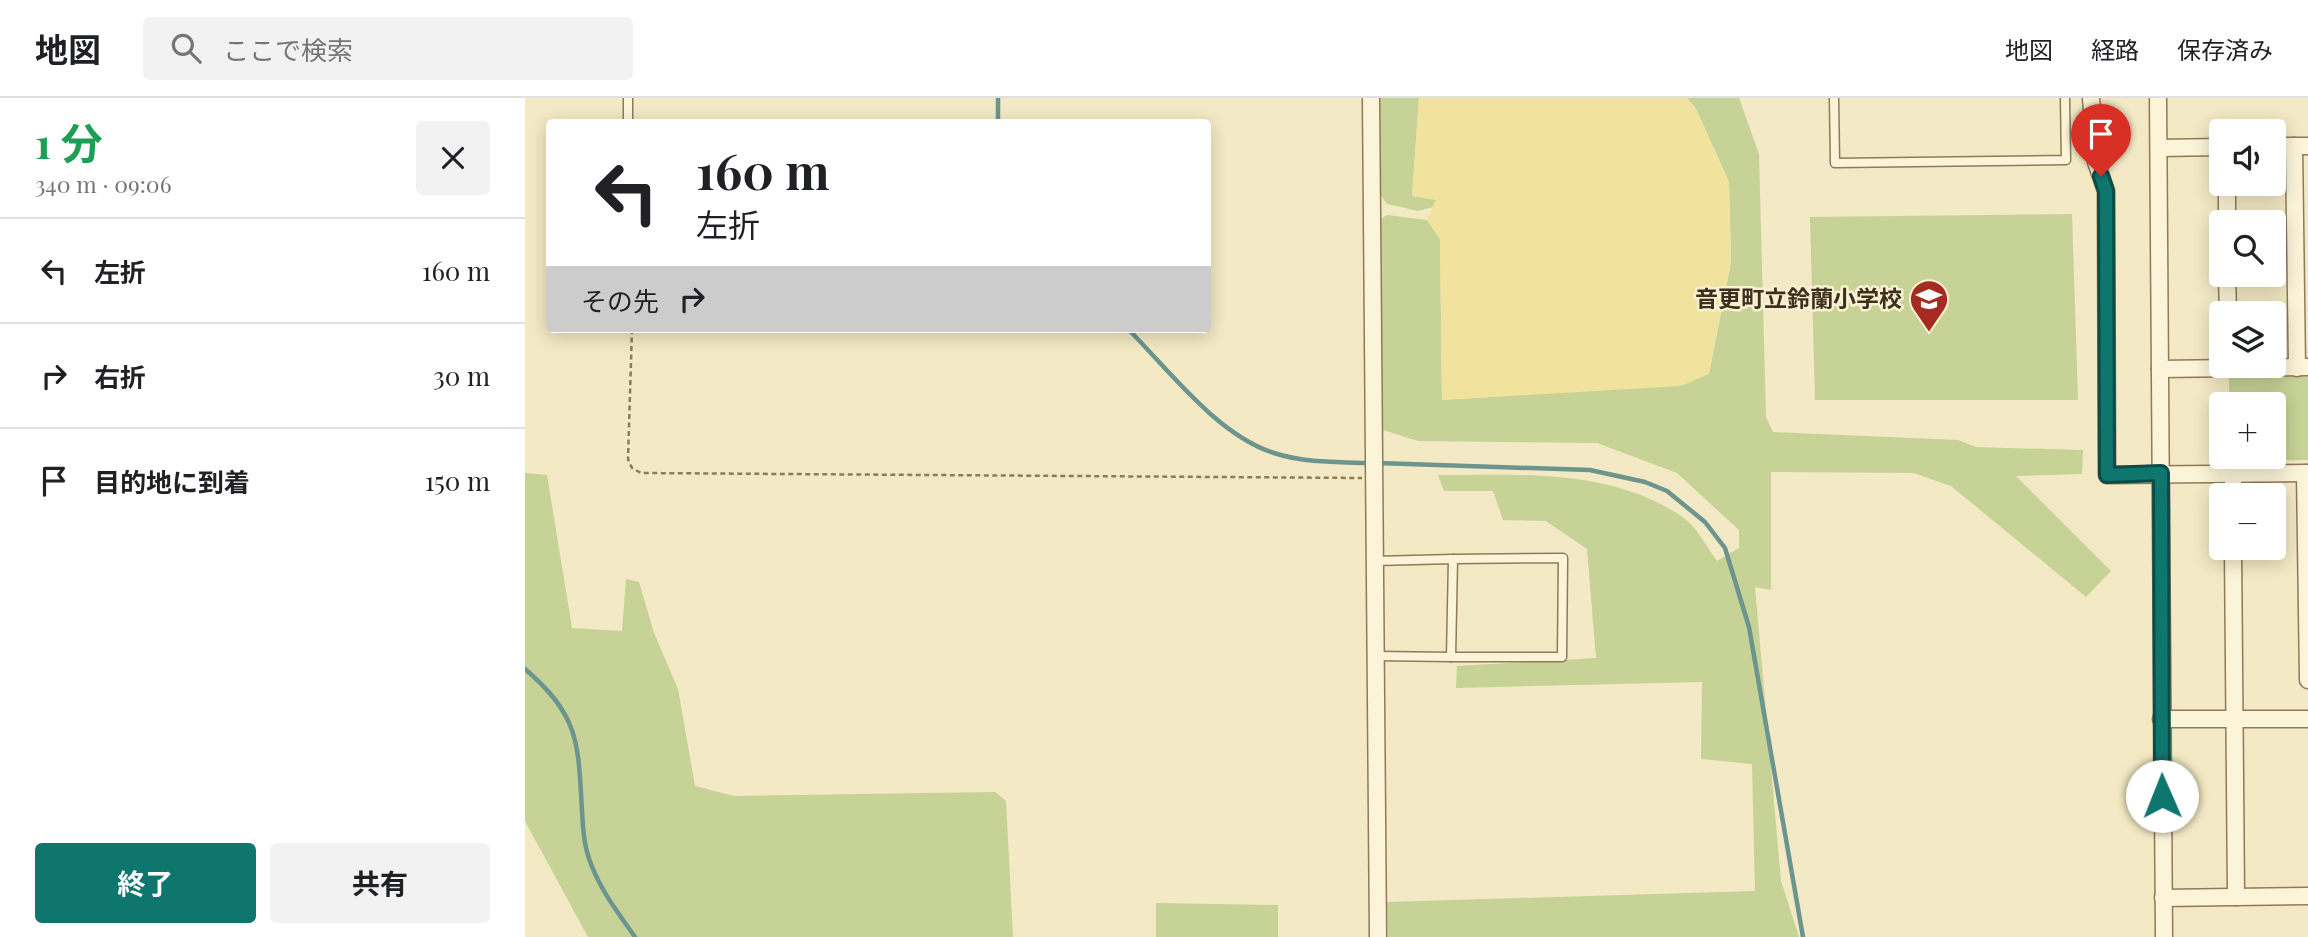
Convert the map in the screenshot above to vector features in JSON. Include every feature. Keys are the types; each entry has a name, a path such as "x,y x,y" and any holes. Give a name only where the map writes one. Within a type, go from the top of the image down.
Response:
{"street":[{"path":"1371,98 1378,937"},
{"path":"2091,98 2096,162 2106,191 2107,475 2307,473 2308,680"},
{"path":"2158,98 2164,937"},
{"path":"2301,146 2303,367"},
{"path":"2159,148 2209,147"},
{"path":"2160,369 2209,368"},
{"path":"2233,474 2233,483"},
{"path":"2233,560 2236,897"},
{"path":"2161,719 2308,719"},
{"path":"2163,898 2308,896"}],"lane":[{"path":"628,98 628,119"},
{"path":"1834,98 1835,163 2066,160 2065,98"},
{"path":"1375,561 1563,558 1562,657 1376,656"},
{"path":"1451,657 1453,559"}],"path":[{"path":"632,333 628,459 632,468 641,473 756,476 1374,477"}],"green space":[{"path":"1377,98 1419,98 1412,196 1436,199 1433,207 1418,211 1387,204 1376,189"},
{"path":"1687,98 1739,98 1759,154 1766,417 1773,432 1958,440 1976,447 2083,450 2082,474 2016,476 2111,571 2086,597 1951,486 1914,473 1771,472 1771,590 1755,587 1781,881 1799,937 1388,937 1387,902 1755,891 1752,764 1701,759 1702,682 1456,688 1457,666 1596,658 1587,549 1546,521 1503,520 1493,491 1444,491 1438,475 1533,475 1596,482 1627,490 1684,518 1698,532 1717,561 1739,548 1739,530 1677,473 1597,443 1418,441 1380,429 1378,221 1387,215 1427,220 1440,239 1442,400 1548,393 1709,374 1731,262 1729,182 1696,109"},
{"path":"2072,214 2078,400 1815,400 1810,217"},
{"path":"2308,376 2308,460 2286,460 2286,392 2229,392 2229,378"},
{"path":"525,473 547,475 572,628 622,631 626,579 639,582 654,633 678,689 695,786 734,796 995,792 1006,801 1013,937 588,937 525,821"},
{"path":"1156,903 1278,905 1278,937 1156,937"}],"sand":[{"path":"1419,98 1687,98 1696,109 1729,182 1731,262 1709,374 1681,386 1442,400 1440,239 1427,220 1436,200 1412,196"}],"waterway":[{"path":"998,98 998,119"},
{"path":"1132,333 1195,400 1233,432 1253,444 1297,459 1369,463"},
{"path":"1378,463 1590,470 1645,482 1667,491 1705,522 1725,548 1749,627 1803,937"},
{"path":"525,669 557,701 573,732 579,767 585,845 605,893 635,937"}],"place":[{"name":"音更町立鈴蘭小学校","path":"1929,333"}],"route":[{"path":"2101,176 2106,191 2107,475 2161,473 2162,796"}]}
